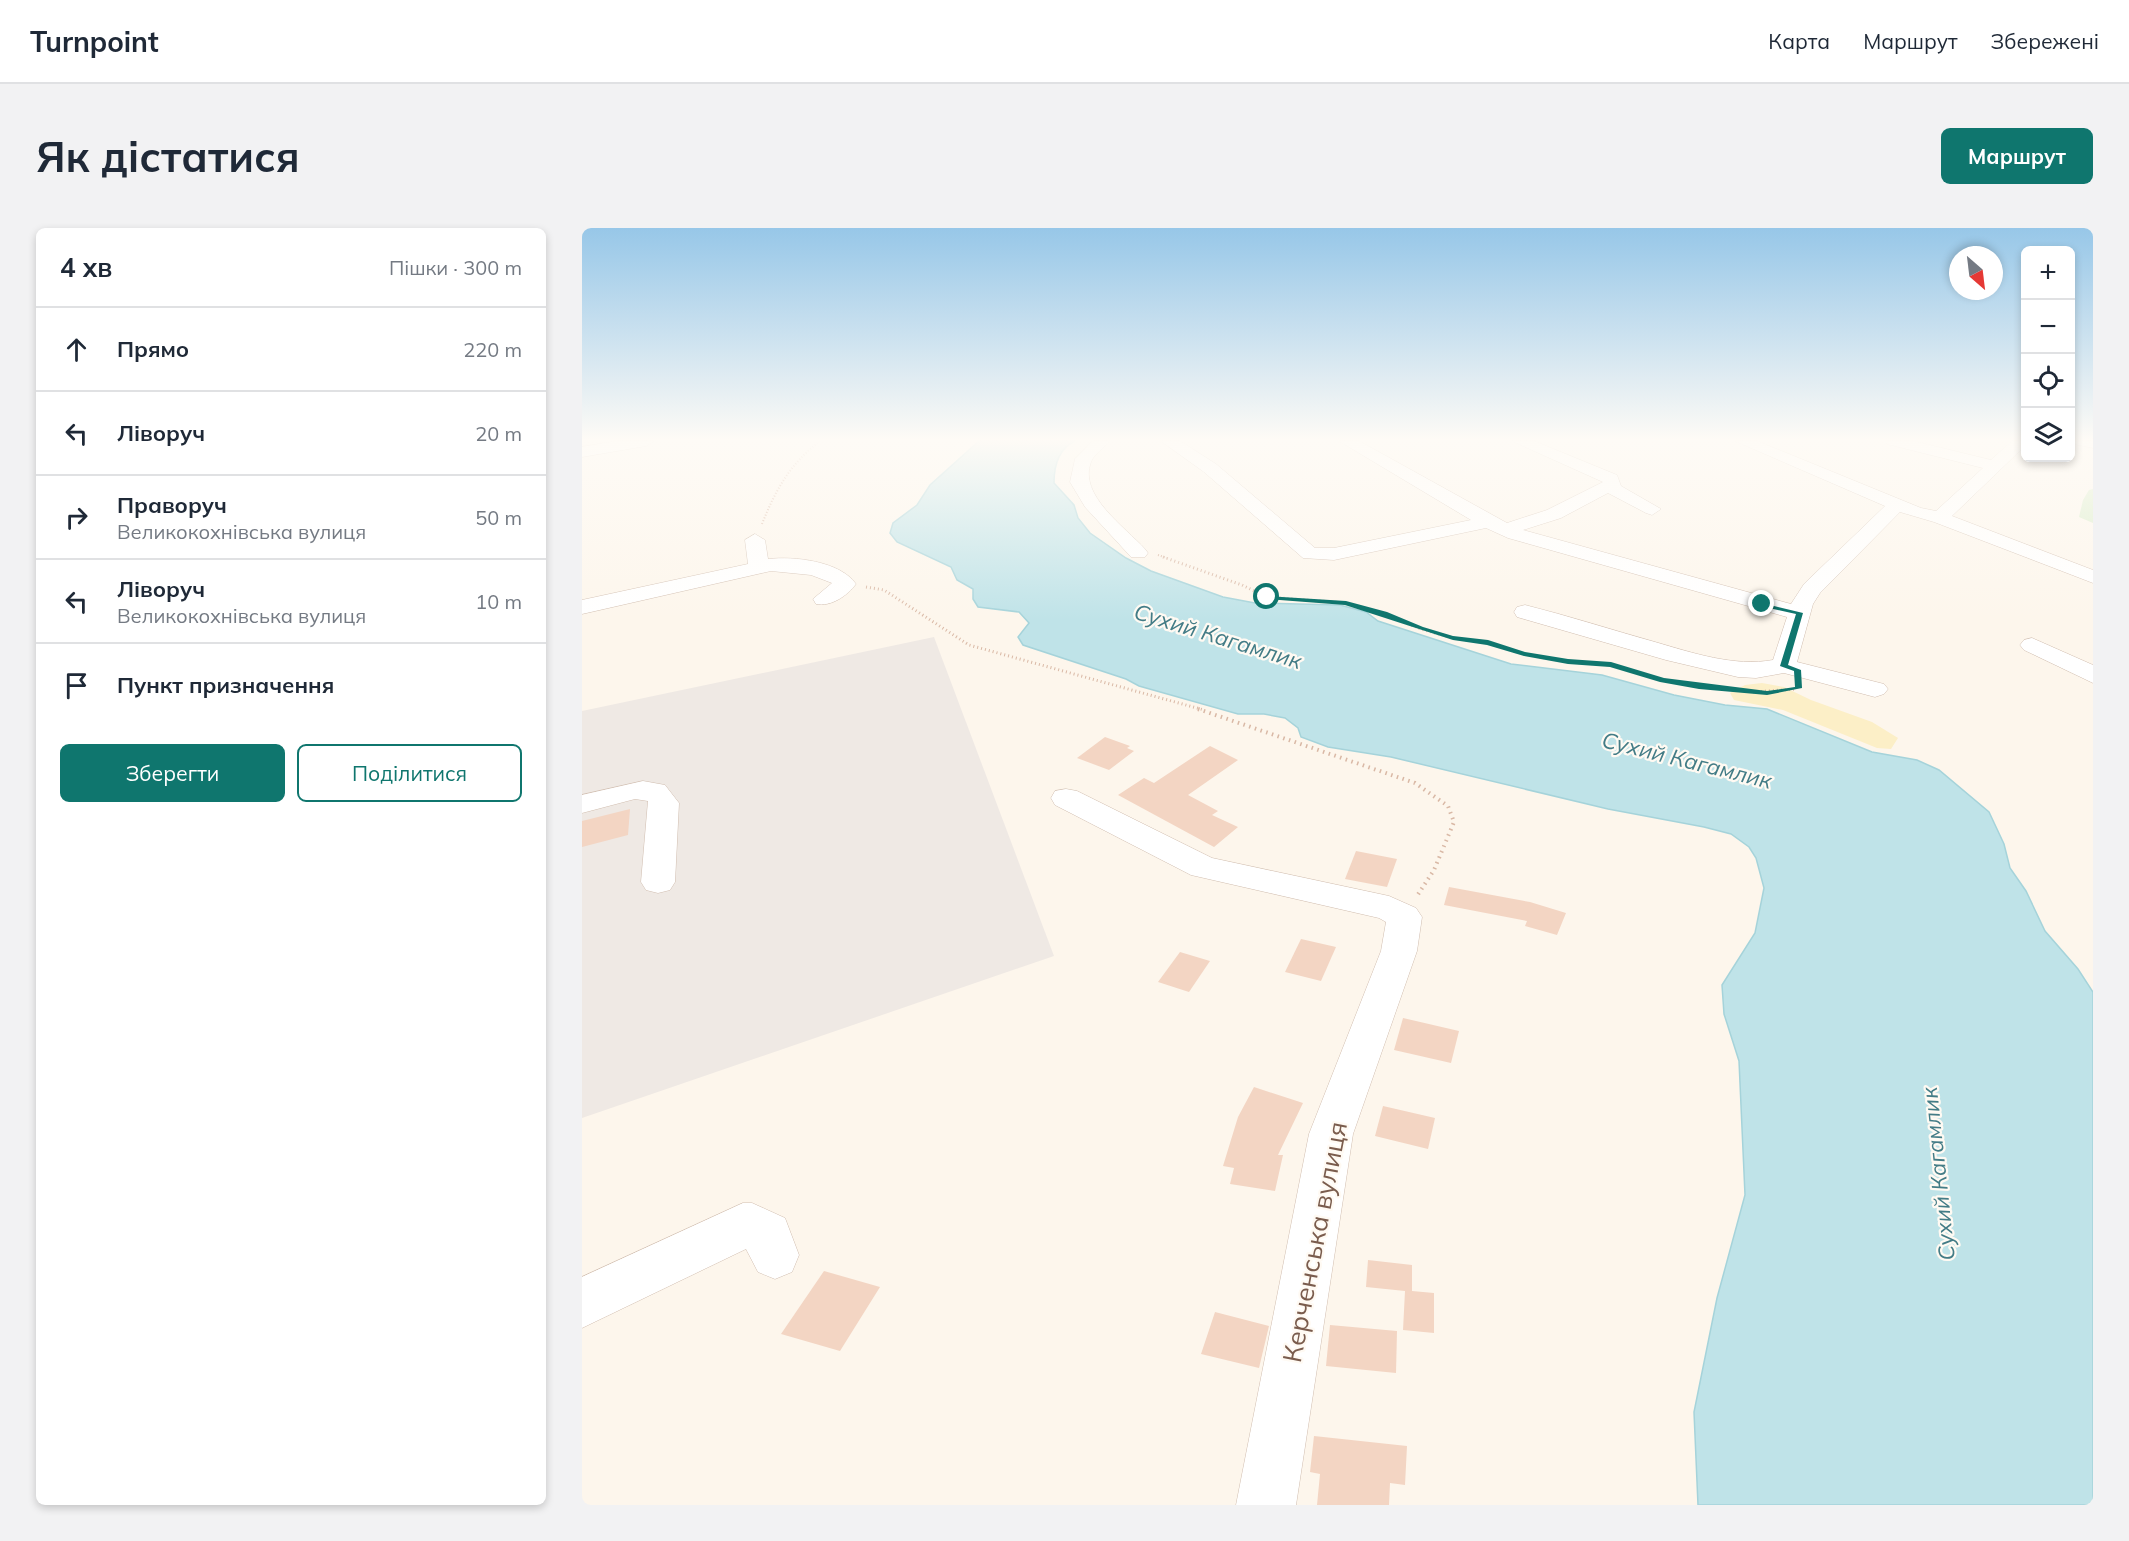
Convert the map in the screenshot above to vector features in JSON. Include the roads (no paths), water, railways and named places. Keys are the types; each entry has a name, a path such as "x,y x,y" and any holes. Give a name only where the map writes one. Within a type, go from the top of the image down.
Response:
{"street":[{"path":"1090,501 1138,553"},
{"path":"1248,501 1310,554 1334,554 1497,526 1554,514 1578,501"},
{"path":"1452,501 1497,526 1751,602 1799,613"},
{"path":"1638,501 1652,509"},
{"path":"1886,501 1940,518 2093,577"},
{"path":"1940,518 1958,501"},
{"path":"1791,668 1802,604 1823,576 1897,505"},
{"path":"755,540 759,567"},
{"path":"582,607 759,567 786,564 824,572 842,579 845,584 824,599"},
{"path":"1525,612 1674,655 1738,670 1791,668 1875,689"},
{"path":"2032,645 2093,675"},
{"path":"582,804 635,791 650,790 659,795 663,803 658,882"},
{"name":"Керченська вулиця","path":"1066,798 1203,867 1389,908 1404,917 1399,951 1331,1134 1266,1505"},
{"path":"582,1303 743,1226 752,1226 768,1235 775,1255"}],"water":[{"name":"Сухий Кагамлик","path":"920,501 1070,501 1078,518 1090,533 1126,558 1151,571 1223,597 1255,603 1340,605 1366,612 1378,621 1511,664 1602,675 1674,695 1725,705 1767,709 1872,752 1917,760 1939,770 1989,812 2004,844 2010,868 2026,891 2045,931 2078,969 2093,992 2093,1505 1698,1505 1694,1412 1717,1298 1745,1195 1739,1061 1724,1014 1722,985 1755,933 1764,888 1756,858 1749,847 1731,834 1704,827 1608,809 1391,757 1328,747 1301,737 1298,728 1285,718 1264,714 1238,714 1139,686 1126,679 1023,645 1018,637 1029,623 1019,612 978,607 973,599 973,589 957,580 951,567 897,542 890,533 893,523"}]}
